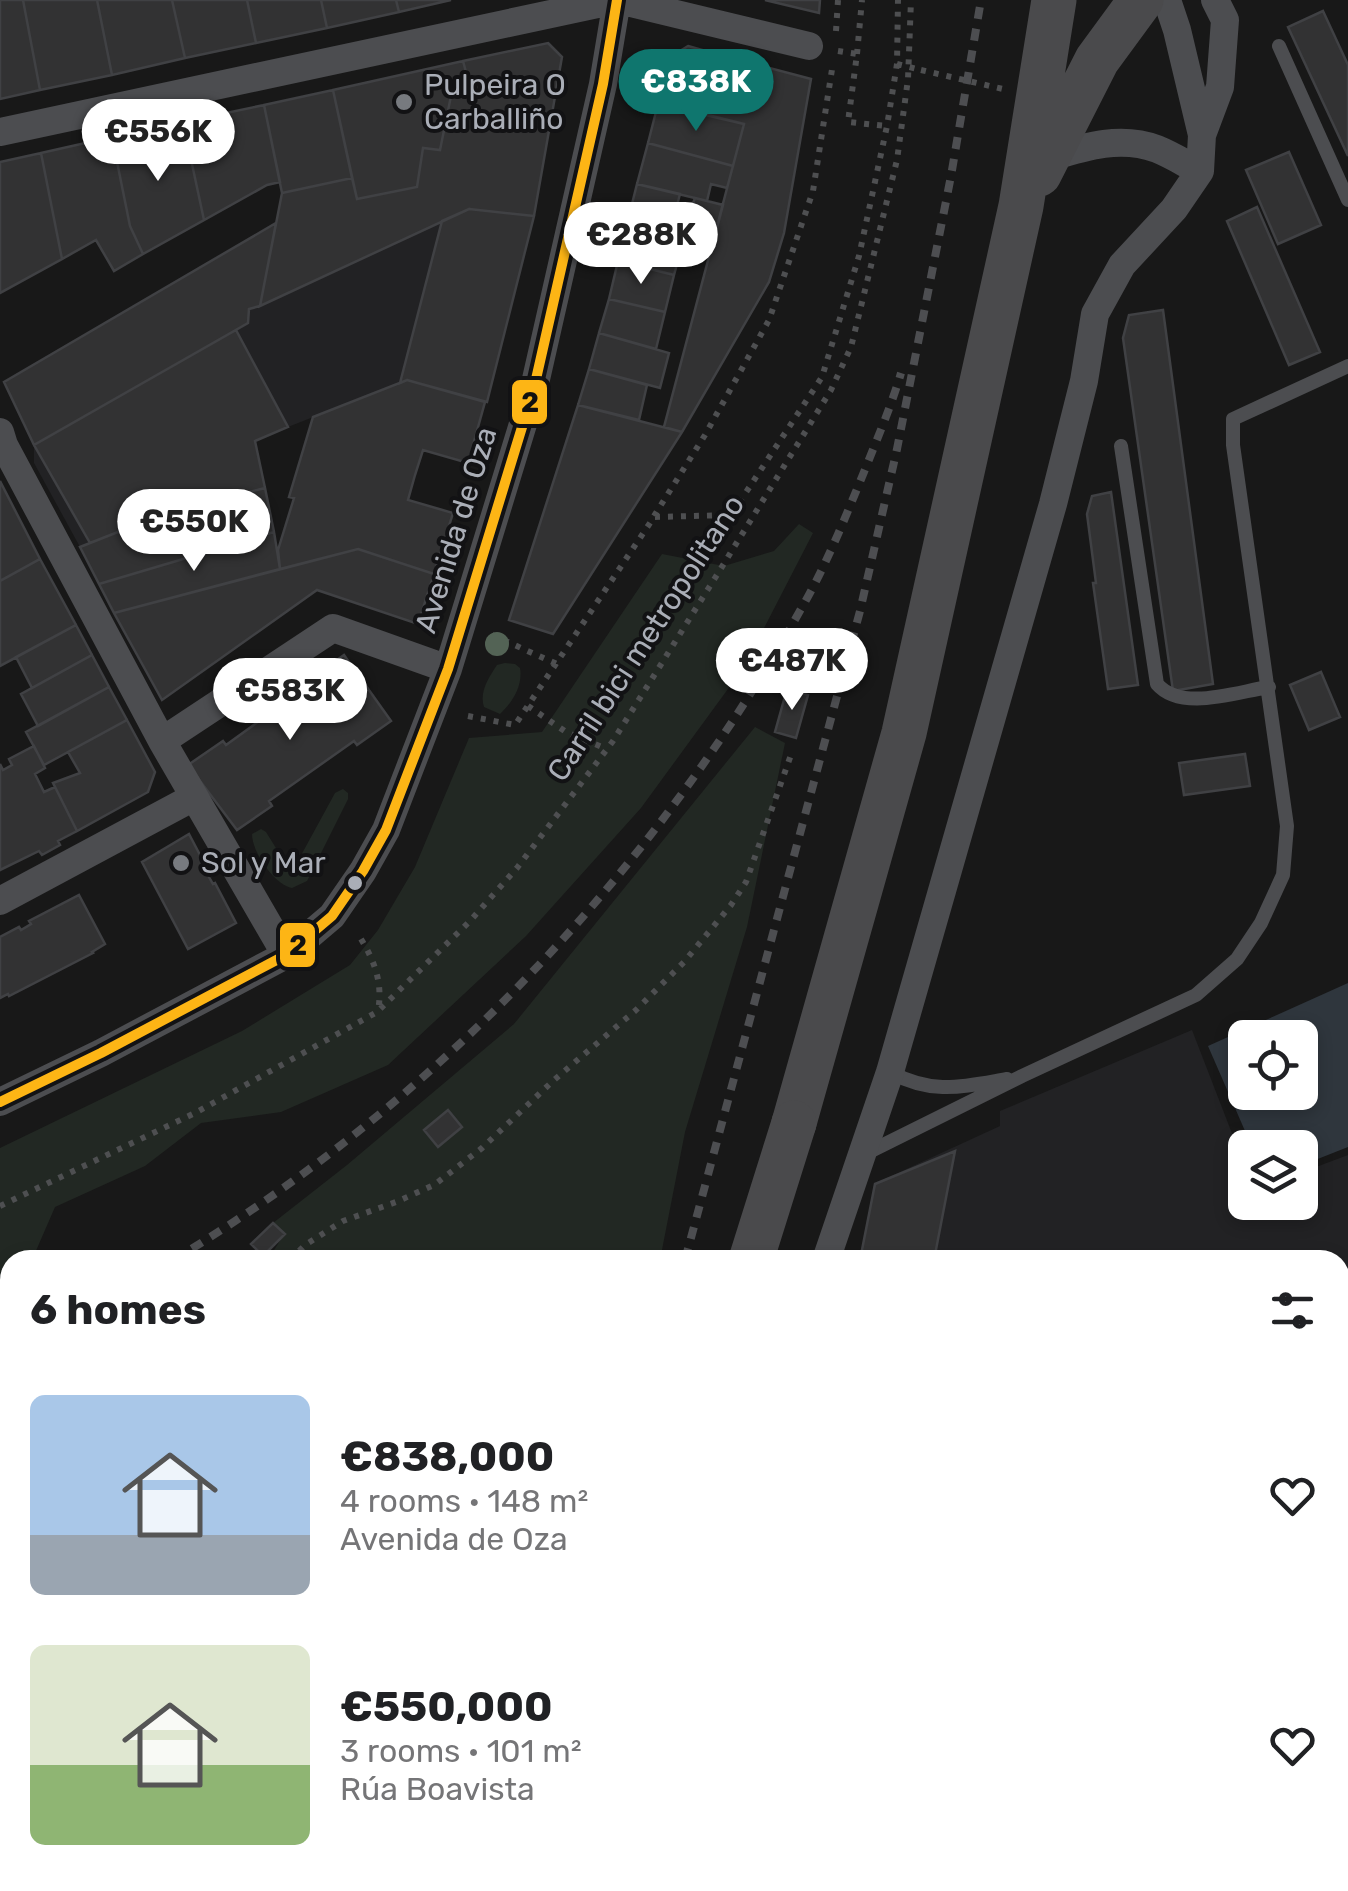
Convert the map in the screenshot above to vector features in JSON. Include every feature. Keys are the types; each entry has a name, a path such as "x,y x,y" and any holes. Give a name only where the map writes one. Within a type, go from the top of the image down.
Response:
{"main road":[{"path":"753,1250 794,1123 904,733 1021,206 1054,0"},
{"path":"1021,206 1098,60 1140,0"}],"street":[{"path":"0,132 617,0 822,48"},
{"name":"Avenida de Oza","path":"0,1102 286,955 332,916 386,830 448,668 534,388 603,84 617,0"},
{"path":"829,1250 890,1072 1054,504 1084,381 1095,314 1122,266 1174,209 1200,172 1202,135 1166,0"},
{"path":"1202,135 1220,87 1225,20 1215,0"},
{"path":"1048,158 1093,144 1128,142 1157,149 1200,172"},
{"path":"0,432 162,741 286,955"},
{"name":"Avenida de Oza","path":"162,741 334,628 448,668"},
{"path":"0,900 194,797"}],"lane":[{"path":"1279,46 1348,200"},
{"path":"861,1156 1196,995 1237,958 1261,923 1283,875 1287,826 1233,445 1233,419 1348,366"},
{"path":"1121,446 1157,684 1165,693 1190,700 1269,687"},
{"path":"890,1072 908,1082 948,1089 1022,1076"}],"path":[{"path":"468,716 516,725 654,517 769,320 813,191 822,48 838,0"},
{"path":"862,0 848,122 888,126"},
{"path":"654,517 731,516 822,377 859,256 888,126 897,64 898,0"},
{"name":"Carril bici metropolitano","path":"0,1206 195,1113 378,1012 517,868 607,749 831,390 851,347 897,160 911,0"},
{"path":"822,48 858,54"},
{"path":"897,64 1004,89"},
{"path":"492,635 557,664"},
{"path":"528,706 566,732 607,749"},
{"path":"300,1250 343,1221 434,1186 482,1148 672,974 746,882 792,752"},
{"path":"361,939 374,959 381,994 378,1012"}],"shaded area":[{"path":"469,209 534,216 487,402 407,380 255,440 265,488 166,513 80,547 34,463 34,445 248,323 249,309"},
{"path":"799,524 813,533 744,667 641,808 526,936 388,1065 281,1112 201,1123 145,1166 55,1207 36,1250 0,1250 0,1148 242,1031 350,965 378,930 415,867 469,738 542,732 662,554 724,566 774,551"},
{"path":"505,663 520,668 520,681 513,699 500,714 484,707 483,696 497,665"},
{"path":"755,727 785,743 747,927 685,1132 662,1250 274,1250 284,1234 273,1223 514,1024"},
{"path":"343,789 348,799 307,881 292,888 285,885 265,866 252,834 261,829 266,832 293,870 335,793"},
{"path":"1348,983 1348,1147 1318,1159 1318,1130 1245,1130 1236,1110 1318,1110 1318,1020 1266,1020"},
{"path":"1192,1030 1231,1130 1228,1220 1318,1220 1318,1166 1348,1155 1348,1250 863,1250 876,1183 1000,1126 1000,1111"},
{"path":"1228,1037 1228,1092 1208,1046"}],"building":[{"path":"0,0 23,0 40,90 0,99"},
{"path":"23,0 97,0 112,75 40,90"},
{"path":"97,0 172,0 185,58 112,75"},
{"path":"172,0 247,0 256,43 185,58"},
{"path":"247,0 321,0 327,28 256,43"},
{"path":"321,0 396,0 399,12 327,28"},
{"path":"396,0 451,0 399,12"},
{"path":"765,0 820,0 819,13 769,1"},
{"path":"1323,11 1348,65 1348,156 1288,27"},
{"path":"548,43 562,57 534,216 469,209 260,306 282,193 352,178 357,199 417,187 423,148 440,150 453,86 469,83 463,61"},
{"path":"688,46 724,56 708,115 689,111 692,86 687,85 675,108 658,104 670,57"},
{"path":"724,56 811,79 784,233 769,282 682,432 664,427 744,124 708,115"},
{"path":"463,61 469,83 453,86 440,150 423,148 417,187 357,199 333,90"},
{"path":"333,90 352,178 282,193 264,105"},
{"path":"658,104 744,124 733,166 648,143"},
{"path":"264,105 280,182 267,185 204,220 183,122"},
{"path":"183,122 204,220 143,254 130,226 112,137"},
{"path":"112,137 130,226 143,254 114,271 96,240 62,259 41,153"},
{"path":"648,143 733,166 727,188 711,184 707,201 637,184"},
{"path":"1289,152 1321,225 1278,244 1246,170"},
{"path":"41,153 62,259 0,293 0,162"},
{"path":"637,184 680,194 669,236 627,224"},
{"path":"695,198 723,205 712,247 680,238"},
{"path":"1257,207 1320,352 1289,365 1227,221"},
{"path":"469,209 534,216 487,402 407,380 400,383 442,221"},
{"path":"276,223 260,306 249,309 248,323 34,445 4,382"},
{"path":"627,224 684,239 674,275 618,261"},
{"path":"618,261 674,275 665,312 609,299"},
{"path":"609,299 665,312 656,349 599,333"},
{"path":"1163,310 1213,684 1173,691 1123,338 1129,315"},
{"path":"236,330 288,427 255,441 265,488 166,513 90,543 34,445"},
{"path":"599,333 669,353 660,388 589,369"},
{"path":"589,369 647,385 639,420 578,405"},
{"path":"407,380 485,402 468,463 423,450 415,475 408,500 453,513 434,574 358,549 280,569 278,550 294,498 289,497 313,417"},
{"path":"578,405 682,432 553,634 509,620"},
{"path":"0,481 40,559 0,581"},
{"path":"265,488 274,532 99,584 80,547 166,513"},
{"path":"1111,492 1138,685 1108,689 1087,514 1092,496"},
{"path":"274,532 280,569 114,613 99,584"},
{"path":"358,549 434,574 418,624 317,590 162,700 114,613"},
{"path":"40,559 76,625 0,666 0,581"},
{"path":"76,625 92,655 32,688 16,657"},
{"path":"92,655 109,687 38,726 21,694"},
{"path":"344,655 391,721 357,745 354,741 269,801 272,806 237,830 188,765 223,741 226,745 313,683 310,679"},
{"path":"1321,672 1340,717 1309,730 1290,685"},
{"path":"109,687 127,720 44,765 26,732"},
{"path":"787,689 808,695 796,738 775,732"},
{"path":"127,720 155,772 148,792 77,831 53,783 80,773 68,752"},
{"path":"34,746 45,768 35,774 44,792 55,787 77,831 42,855 39,851 0,870 0,764 3,770 12,765 9,759"},
{"path":"1245,754 1250,786 1184,795 1179,763"},
{"path":"189,834 236,923 188,949 142,862"},
{"path":"79,895 105,944 0,998 0,937 19,927 21,930 31,924 29,921"},
{"path":"448,1110 462,1127 438,1147 424,1130"},
{"path":"955,1151 936,1250 862,1250 875,1184"},
{"path":"273,1223 285,1234 269,1250 257,1250 251,1244"}],"railway":[{"path":"688,1250 860,611 897,449 981,0"},
{"path":"188,1250 269,1198 360,1130 447,1056 529,975 606,890 677,800 742,706 801,609 842,524 901,373"}],"transit line":[{"name":"2","path":"0,1102 286,955 332,916 386,830 448,669 534,388 603,84 617,0"}],"place":[{"name":"Pulpeira O Carballiño","path":"404,102"},
{"name":"Sol y Mar","path":"181,863"}]}
